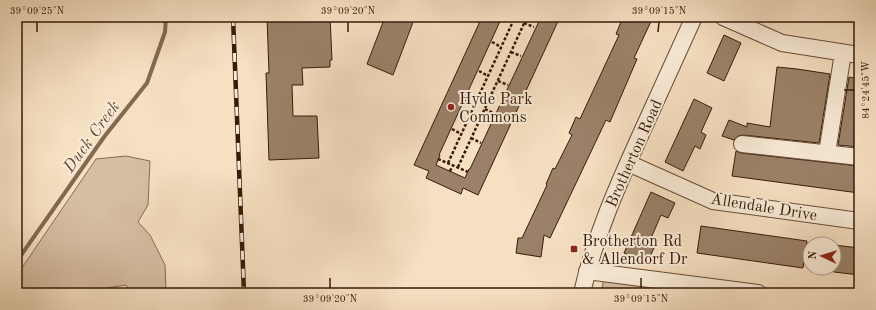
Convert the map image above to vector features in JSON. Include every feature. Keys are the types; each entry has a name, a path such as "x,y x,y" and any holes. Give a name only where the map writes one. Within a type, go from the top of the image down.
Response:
{"street":[{"name":"Brotherton Road","path":"582,293 587,271 603,223 628,163 694,17"},
{"path":"723,17 782,43 859,55"},
{"path":"827,153 842,53"},
{"path":"742,144 859,157"},
{"name":"Allendale Drive","path":"628,163 713,201 859,221"},
{"path":"587,271 758,293"}],"path":[{"path":"448,163 514,17"},
{"path":"458,167 527,17"},
{"path":"524,23 534,27"},
{"path":"492,42 501,47"},
{"path":"511,52 521,56"},
{"path":"479,71 488,76"},
{"path":"498,81 508,85"},
{"path":"465,100 474,105"},
{"path":"485,109 495,114"},
{"path":"452,129 461,134"},
{"path":"471,138 481,143"},
{"path":"438,159 468,172"},
{"path":"450,171 452,165"}],"shaded area":[{"path":"126,156 150,161 148,205 138,222 150,235 165,265 166,293 132,293 126,285 100,289 94,293 17,293 17,275 96,159"},
{"path":"604,279 704,293 601,293"}],"building":[{"path":"267,17 330,17 332,60 330,60 330,67 302,68 303,85 292,85 293,116 317,116 319,158 269,160 266,73 269,73"},
{"path":"385,17 415,17 393,75 367,64"},
{"name":"Hyde Park Commons","path":"482,17 502,17 439,155 436,165 465,178 541,17 560,17 478,195 463,188 461,194 426,178 429,171 414,165"},
{"path":"623,17 653,17 634,58 637,59 610,122 606,120 550,238 544,235 541,257 516,253 518,238 522,238 547,185 546,184 553,168 555,169 572,135 569,133 576,117 580,119 619,35 616,34"},
{"path":"724,35 741,43 724,81 707,73"},
{"path":"777,67 830,74 819,143 743,135 738,136 734,140 722,136 729,120 747,127 747,123 770,127"},
{"path":"849,77 859,79 859,147 838,145"},
{"path":"694,99 712,108 701,132 706,135 700,149 695,146 683,171 665,162"},
{"path":"736,151 741,153 859,166 859,193 732,176"},
{"path":"651,192 675,203 668,218 661,215 648,245 654,248 647,263 624,253"},
{"path":"701,226 802,240 802,268 697,253"},
{"path":"842,246 859,248 859,275 842,273"}],"waterway":[{"name":"Duck Creek","path":"17,261 104,137 147,83 165,32 166,17"}],"railway":[{"path":"233,17 244,293"}],"place":[{"name":"Hyde Park Commons","path":"451,107"},
{"name":"Brotherton Rd & Allendorf Dr","path":"574,249"}]}
